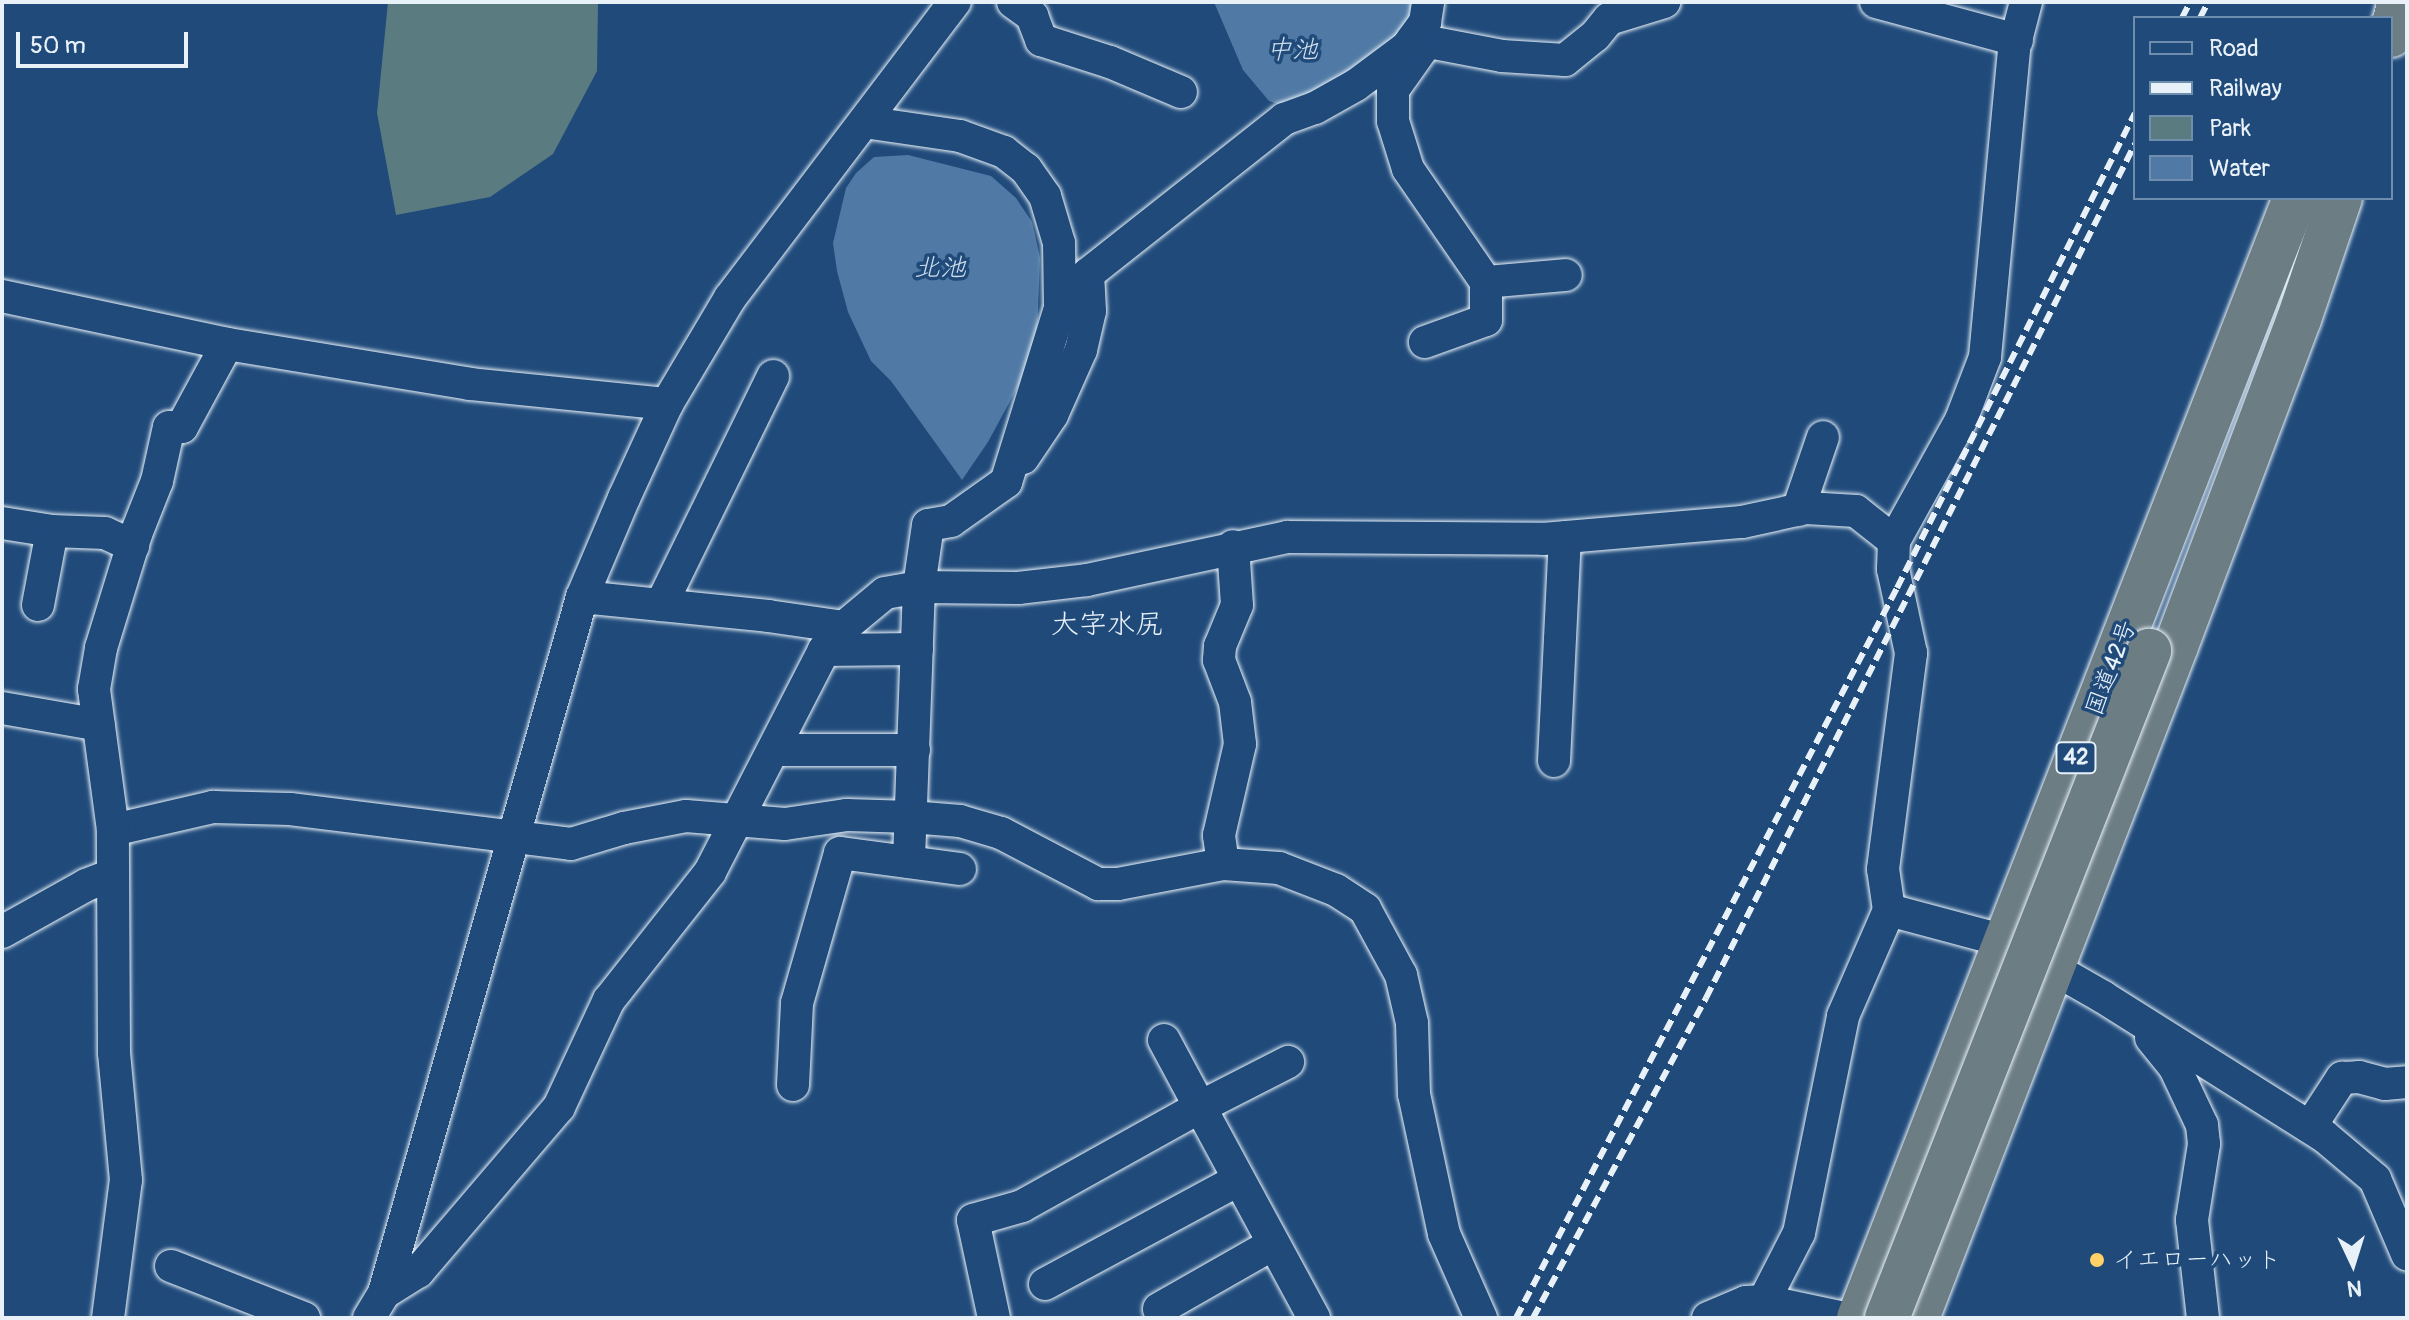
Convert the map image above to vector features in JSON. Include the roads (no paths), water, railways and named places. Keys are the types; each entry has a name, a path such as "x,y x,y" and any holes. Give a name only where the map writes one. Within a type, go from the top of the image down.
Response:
{"highway":[{"path":"2393,28 2400,2"},
{"name":"国道42号","path":"1859,1318 2294,200"},
{"path":"1887,1318 2149,651 2318,200"},
{"name":"42","path":"1917,1318 2276,381 2339,200"}],"street":[{"path":"376,1305 582,597 667,404 730,298 955,2"},
{"path":"1013,2 1032,16 1041,40 1110,62 1181,92"},
{"path":"1425,342 1486,320 1486,282 1408,169 1393,121 1393,90 1420,41 1428,2"},
{"path":"909,862 919,587 928,525 951,521 1006,482 1052,415 1081,350 1090,311 1088,274 1143,226 1284,119 1315,108 1356,85 1407,47 1420,41 1517,58 1565,60 1595,36 1609,19 1664,2"},
{"path":"1876,2 2017,40"},
{"path":"1734,1311 1799,1233 1843,1016 1889,910 1883,869 1911,653 1893,569 1894,541 1961,420 1985,357 2017,40 2026,2"},
{"path":"864,122 960,136 1004,152 1026,169 1045,196 1059,243 1060,308 1006,482"},
{"path":"1486,282 1566,275"},
{"path":"2,296 227,344 470,384 667,404"},
{"path":"108,1318 126,1180 114,1053 113,830 94,689 101,648 157,481 169,427 182,427 227,344"},
{"path":"661,605 773,376"},
{"path":"1798,510 1823,437"},
{"path":"376,1305 418,1272 559,1107 609,1000 710,872 834,639 885,593 919,587 1018,588 1087,580 1233,546 1287,537 1565,537 1742,522 1798,510 1856,511 1894,541"},
{"path":"2,523 52,531 105,533 133,546"},
{"path":"38,605 52,531"},
{"path":"1554,761 1565,537"},
{"path":"1223,864 1219,835 1240,744 1235,702 1219,660 1220,646 1237,605 1233,546"},
{"path":"582,597 661,605 834,639 917,649"},
{"path":"2,708 99,725"},
{"path":"775,750 914,750"},
{"path":"113,830 213,807 290,809 571,844 624,828 686,816 785,824 847,815 911,817 960,821 1001,833 1098,884 1118,884 1223,864 1279,868 1336,890 1365,909 1382,935 1401,975 1412,1023 1414,1094 1444,1234 1481,1318"},
{"path":"793,1085 797,1003 840,853 960,869"},
{"path":"2,932 86,885 112,875"},
{"path":"1889,910 2005,941 2310,1127 2375,1179 2407,1254"},
{"path":"2135,1019 2175,1068 2202,1125 2204,1144 2192,1220 2203,1318"},
{"path":"1164,1040 1314,1318"},
{"path":"994,1318 973,1220 1022,1206 1288,1062"},
{"path":"2310,1127 2342,1078 2359,1077 2385,1084 2407,1082"},
{"path":"1045,1284 1238,1180"},
{"path":"1159,1309 1273,1244"},
{"path":"171,1266 304,1318"},
{"path":"1734,1311 1845,1318"}],"water":[{"name":"中池","path":"1214,2 1418,2 1410,25 1349,79 1281,105 1269,101 1243,70"},
{"name":"北池","path":"908,155 991,176 1016,198 1032,222 1040,258 1037,333 1027,370 988,442 962,480 891,381 871,361 848,312 837,271 833,243 846,188 856,173 874,157"}],"railway":[{"path":"2183,16 2190,2"},
{"path":"2201,16 2208,2"},
{"path":"1516,1318 1897,588 2133,117"},
{"path":"1533,1318 1706,998 2133,148"}],"place":[{"name":"イエローハット","path":"2097,1260"}],"district":[{"name":"大字水尻","path":"1107,625"}]}
